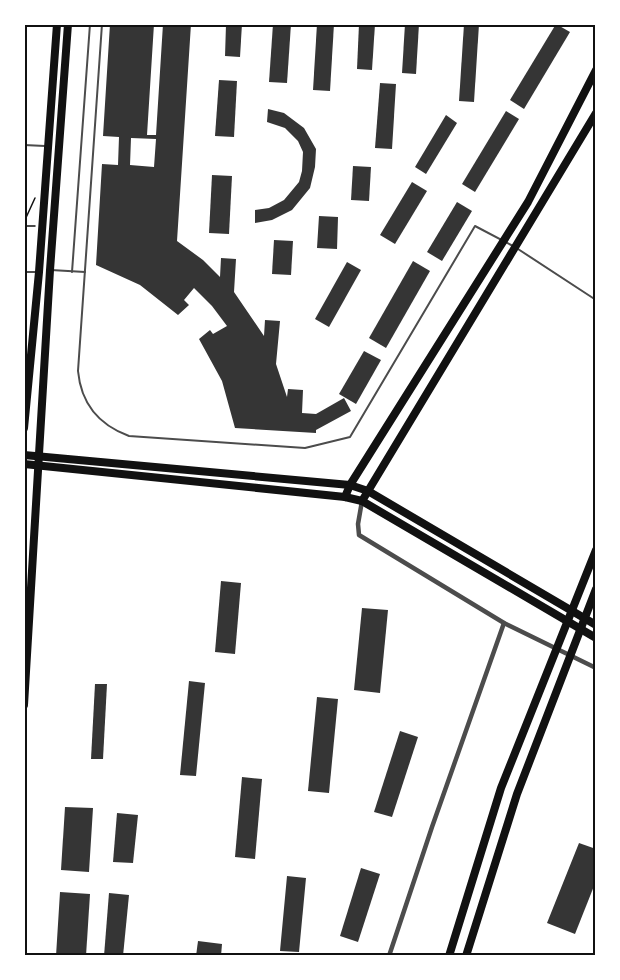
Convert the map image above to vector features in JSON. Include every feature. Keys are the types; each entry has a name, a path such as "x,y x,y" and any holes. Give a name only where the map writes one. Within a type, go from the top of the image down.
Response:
{"highway":[{"path":"449,956 501,788 596,550"},
{"path":"466,956 517,794 596,589"}],"main road":[{"path":"24,428 39,272 57,24"},
{"path":"24,705 50,270 69,24"},
{"path":"345,497 350,485 528,202 596,70"},
{"path":"362,501 596,114"},
{"path":"24,455 350,485 368,491 596,625"},
{"path":"24,464 345,497 362,501 596,638"}],"street":[{"path":"362,501 358,524 359,535 504,623 596,668"},
{"path":"389,956 504,623"}],"lane":[{"path":"72,272 90,24"},
{"path":"102,24 78,362 79,381 85,400 104,423 129,436 305,448 350,437 475,226 504,240 596,300"},
{"path":"24,145 48,147"},
{"path":"50,270 84,272"},
{"path":"24,272 39,272"}],"path":[{"path":"24,222 37,194"}],"building":[{"path":"110,24 154,24 147,135 156,135 163,24 191,24 177,241 203,260 220,277 221,258 236,259 234,292 264,336 265,320 280,321 276,364 287,397 288,389 303,390 302,413 316,414 344,398 351,411 316,430 316,433 235,428 222,381 199,339 210,330 213,334 227,326 212,306 194,288 184,300 189,305 178,315 140,285 96,265 102,164 118,165 119,137 103,136","holes":["131,138 156,139 154,167 130,165"]},
{"path":"226,24 242,24 240,57 225,56"},
{"path":"273,24 291,24 287,83 269,82"},
{"path":"317,24 334,24 330,91 313,90"},
{"path":"359,24 375,24 372,70 357,69"},
{"path":"405,24 419,24 416,74 402,73"},
{"path":"464,24 479,24 474,102 459,101"},
{"path":"556,24 570,32 524,109 510,100"},
{"path":"219,80 237,81 234,137 215,136"},
{"path":"380,83 396,84 392,149 375,148"},
{"path":"268,109 284,113 304,128 316,149 315,167 310,188 292,210 272,220 255,223 255,210 269,208 284,200 299,182 302,171 303,152 298,141 285,128 267,122"},
{"path":"506,111 519,119 475,192 462,184"},
{"path":"446,115 457,123 426,174 415,167"},
{"path":"353,166 371,167 369,201 351,200"},
{"path":"212,175 232,176 229,234 209,233"},
{"path":"412,182 427,191 395,244 380,235"},
{"path":"457,202 472,211 442,261 427,252"},
{"path":"319,216 338,217 337,249 317,248"},
{"path":"274,240 293,241 291,275 272,274"},
{"path":"413,261 430,271 386,348 369,338"},
{"path":"347,262 361,270 329,327 315,319"},
{"path":"364,351 381,360 356,404 339,394"},
{"path":"221,581 241,583 235,654 215,652"},
{"path":"362,608 388,610 380,693 354,690"},
{"path":"189,681 205,683 196,776 180,775"},
{"path":"95,684 107,684 103,759 91,759"},
{"path":"317,697 338,699 329,793 308,791"},
{"path":"400,731 418,737 392,817 374,812"},
{"path":"242,777 262,779 255,859 235,857"},
{"path":"65,807 93,808 89,872 61,870"},
{"path":"117,813 138,815 133,863 113,862"},
{"path":"579,843 596,849 596,881 575,934 547,923"},
{"path":"361,868 380,874 358,942 340,936"},
{"path":"287,876 306,878 299,952 280,951"},
{"path":"60,892 90,894 86,956 56,956"},
{"path":"109,893 129,895 123,956 104,956"},
{"path":"198,941 222,944 221,956 196,956"}]}
